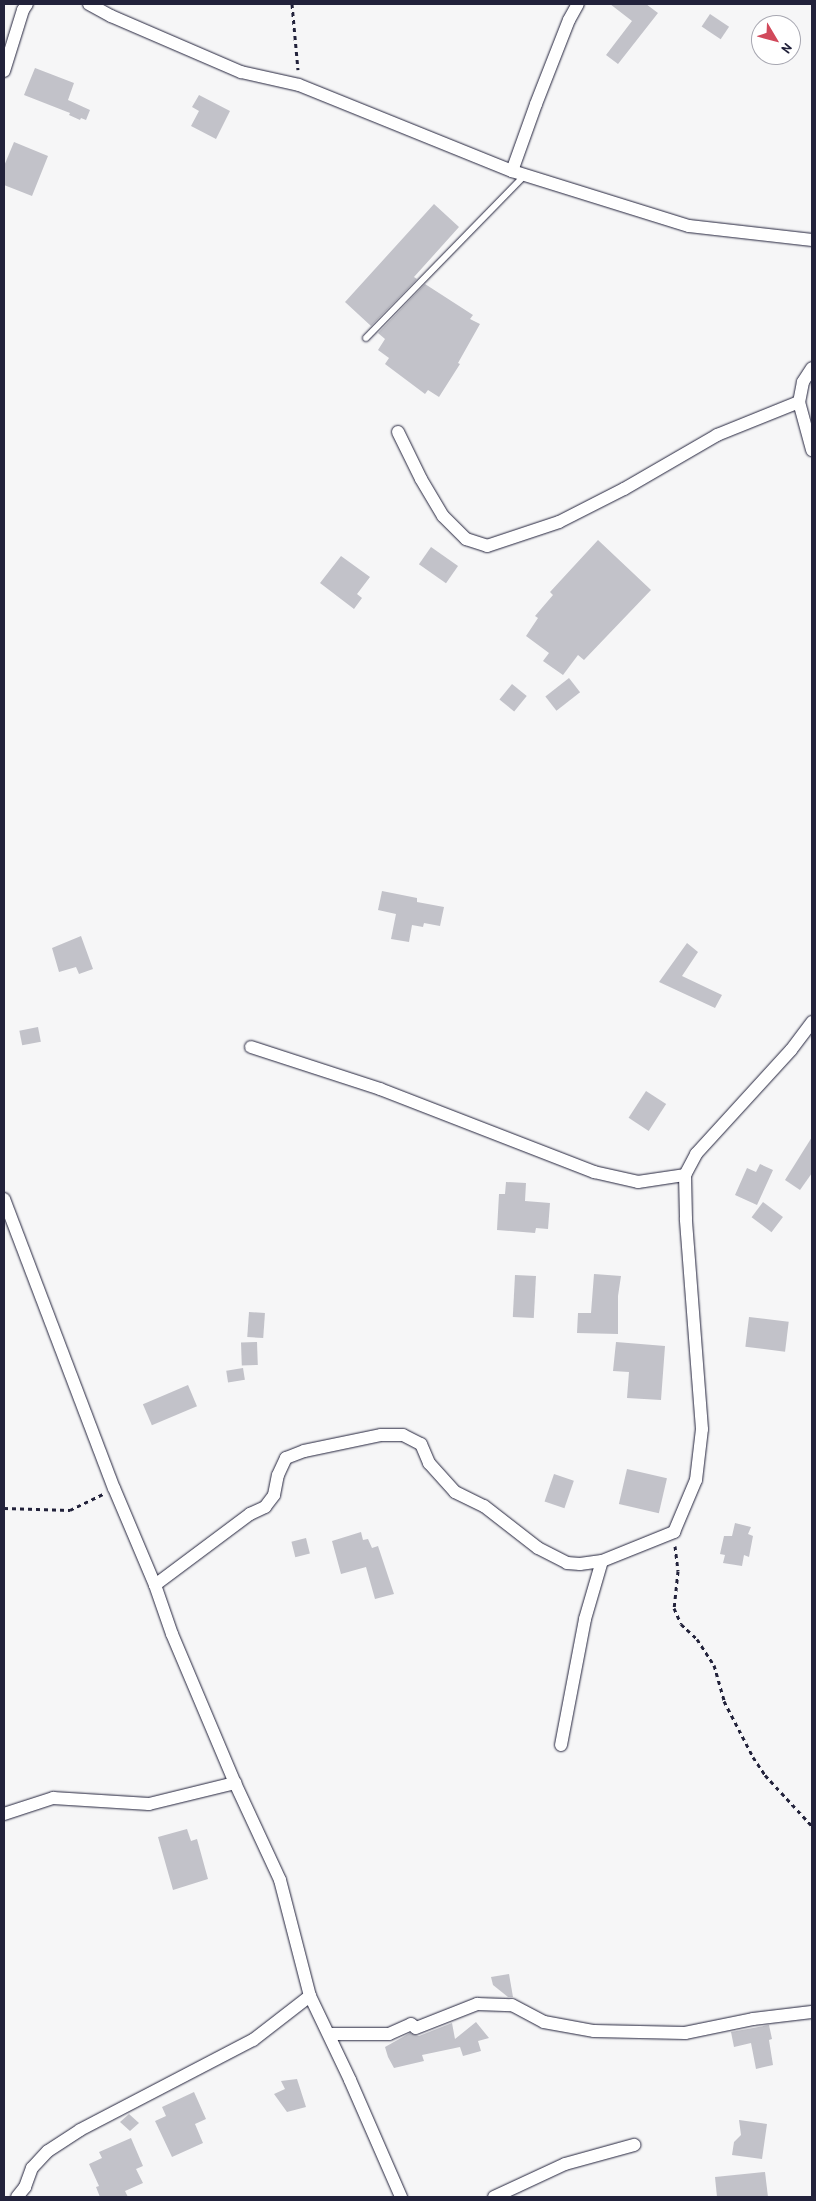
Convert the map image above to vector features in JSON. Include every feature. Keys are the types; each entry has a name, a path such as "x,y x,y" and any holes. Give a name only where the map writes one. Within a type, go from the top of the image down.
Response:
{"street":[{"path":"4,71 23,10 27,4"},
{"path":"89,4 111,16 241,72 299,85 512,171 689,226 812,240"},
{"path":"512,171 569,20 578,4"},
{"path":"812,368 803,382 799,402 812,450"},
{"path":"398,432 421,479 443,516 466,539 486,546 559,522 624,489 717,435 799,402"},
{"path":"155,1585 250,1514 265,1507 274,1496 278,1475 286,1458 348,1440 380,1435 403,1435 420,1444 429,1463 455,1492 484,1506 556,1558 580,1564 602,1561 674,1532 696,1480 702,1429 686,1218 685,1175 696,1154 791,1050 812,1022"},
{"path":"251,1047 380,1089 594,1172 638,1182 685,1175"},
{"path":"4,1198 114,1488 155,1585 172,1634 235,1783 280,1880 310,1996 402,2197"},
{"path":"561,1745 585,1619 602,1561"},
{"path":"4,1814 53,1798 149,1804 235,1783"},
{"path":"17,2197 25,2187 32,2168 48,2150 80,2130 253,2040 310,1996"},
{"path":"329,2034 389,2034 411,2024 416,2028 477,2004 512,2005 544,2022 594,2031 685,2033 753,2019 812,2012"},
{"path":"494,2197 565,2164 634,2145"}],"lane":[{"path":"366,338 525,175"}],"path":[{"path":"292,4 299,85"},
{"path":"4,1508 70,1510 114,1488"},
{"path":"674,1532 678,1571 674,1608 681,1624 697,1639 714,1665 724,1701 753,1757 765,1775 812,1826"}],"building":[{"path":"610,4 646,4 658,13 618,64 606,55 632,21"},
{"path":"710,14 729,27 721,39 702,26"},
{"path":"35,68 74,83 68,100 90,110 86,120 81,118 80,120 69,115 70,113 24,95"},
{"path":"199,95 230,111 216,139 191,126 199,111 192,107"},
{"path":"14,142 48,156 32,196 4,185 4,166"},
{"path":"434,204 459,227 414,277 417,279 371,326 345,302"},
{"path":"425,284 473,315 470,319 480,324 458,363 460,364 439,397 428,390 425,394 385,364 389,358 378,350 385,339 378,333"},
{"path":"598,540 651,590 584,660 578,655 563,675 543,661 549,653 526,636 538,618 535,616 553,595 550,592"},
{"path":"431,547 458,566 446,583 419,564"},
{"path":"341,556 370,577 357,594 362,598 354,609 320,583"},
{"path":"569,678 580,692 556,711 545,696"},
{"path":"512,684 527,696 514,712 499,700"},
{"path":"382,891 417,898 417,902 444,907 440,926 424,923 423,927 412,925 409,942 391,939 396,914 378,910"},
{"path":"81,936 93,969 79,974 76,967 59,972 52,948"},
{"path":"687,943 698,952 682,976 722,995 715,1008 659,982"},
{"path":"38,1027 41,1042 22,1045 19,1031"},
{"path":"646,1091 666,1104 649,1131 629,1118"},
{"path":"812,1137 812,1173 800,1190 785,1180"},
{"path":"760,1164 773,1170 757,1205 735,1195 747,1168 756,1172"},
{"path":"506,1182 526,1183 525,1201 550,1203 548,1229 536,1228 535,1233 497,1230 499,1194 505,1194"},
{"path":"763,1202 783,1217 772,1232 752,1217"},
{"path":"594,1274 621,1276 618,1296 618,1334 577,1333 578,1313 591,1313"},
{"path":"515,1275 536,1276 534,1318 513,1317"},
{"path":"249,1312 265,1313 263,1338 247,1337"},
{"path":"749,1317 789,1322 785,1352 745,1347"},
{"path":"257,1342 258,1365 242,1366 241,1343"},
{"path":"616,1342 665,1346 661,1400 627,1398 629,1372 613,1371"},
{"path":"243,1368 245,1380 228,1383 226,1371"},
{"path":"188,1385 197,1406 152,1425 143,1404"},
{"path":"627,1469 667,1478 659,1513 619,1504"},
{"path":"554,1474 574,1481 564,1508 545,1501"},
{"path":"735,1523 751,1527 748,1534 753,1536 749,1557 744,1555 742,1566 723,1563 725,1555 720,1554 724,1536 732,1536"},
{"path":"361,1532 363,1540 368,1539 372,1548 378,1546 394,1594 375,1599 366,1567 341,1574 332,1541"},
{"path":"306,1538 310,1554 295,1557 291,1542"},
{"path":"187,1829 191,1841 197,1839 208,1879 173,1890 158,1837"},
{"path":"509,1974 513,1997 508,1997 493,1985 491,1977"},
{"path":"476,2022 489,2038 478,2041 481,2051 463,2056 460,2047 422,2055 424,2061 394,2068 388,2057 385,2047 410,2033 419,2036 452,2023 455,2039"},
{"path":"769,2025 772,2039 769,2040 773,2065 756,2069 751,2043 734,2047 731,2032"},
{"path":"297,2079 306,2107 287,2112 274,2094 285,2089 281,2081"},
{"path":"194,2092 206,2119 195,2124 203,2143 172,2157 155,2121 166,2116 162,2107"},
{"path":"129,2114 139,2123 130,2131 120,2122"},
{"path":"739,2120 767,2124 762,2159 732,2155 734,2142 741,2135"},
{"path":"131,2138 143,2166 136,2169 143,2183 125,2191 128,2197 100,2197 96,2187 99,2186 89,2164 102,2158 99,2152"},
{"path":"765,2172 768,2197 717,2197 715,2177"}]}
